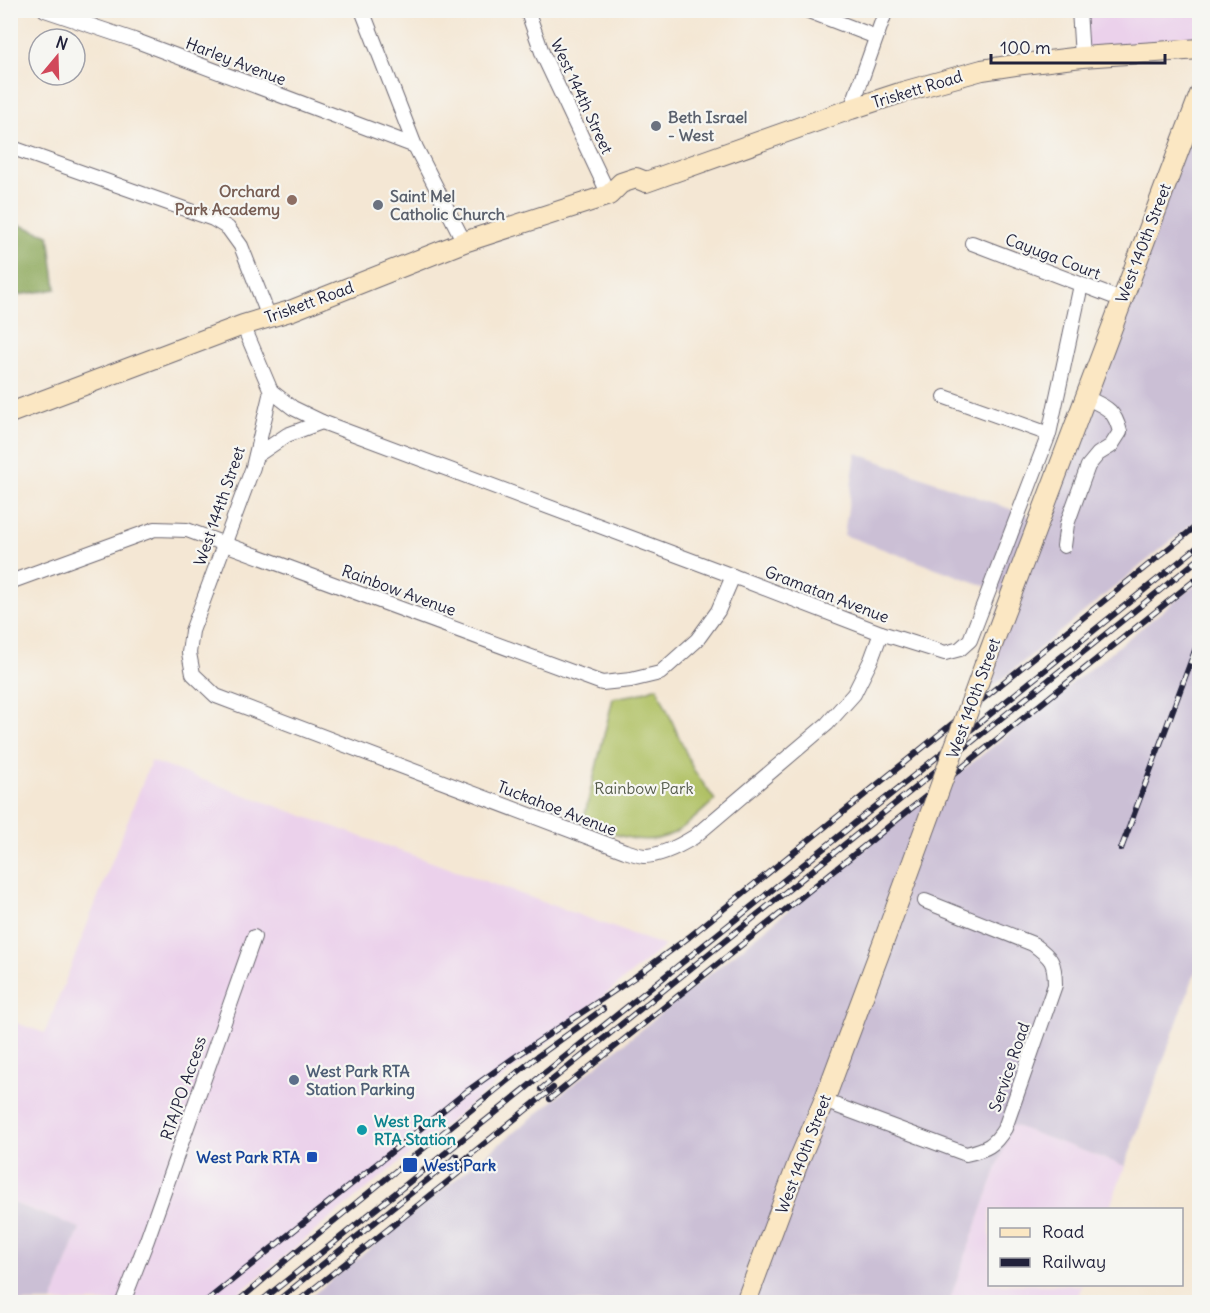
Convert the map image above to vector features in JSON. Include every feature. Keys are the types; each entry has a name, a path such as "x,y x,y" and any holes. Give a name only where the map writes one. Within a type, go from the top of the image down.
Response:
{"main road":[{"name":"Triskett Road","path":"10,413 243,325 290,311 464,242 609,195 621,183 636,178 646,182 903,92 982,70 1015,65 1082,57 1200,49"},
{"name":"West 140th Street","path":"746,1302 824,1101 985,664 1200,94"}],"street":[{"name":"Harley Avenue","path":"45,10 134,40 415,146"},
{"path":"362,10 415,146 464,242"},
{"name":"West 144th Street","path":"527,10 543,55 609,195"},
{"path":"806,10 876,37"},
{"path":"851,110 886,10"},
{"path":"1079,10 1082,57"},
{"path":"10,147 213,219 228,228 241,246 269,317"},
{"name":"Cayuga Court","path":"972,243 1122,300"},
{"name":"Gramatan Avenue","path":"271,391 293,408 322,422 881,633 945,653 960,649 970,640 1049,434 1081,285"},
{"path":"243,325 271,391"},
{"name":"West 144th Street","path":"192,631 256,456 271,391"},
{"path":"945,397 1049,434"},
{"path":"1064,546 1067,524 1088,466 1098,454 1112,446 1120,432 1118,422 1109,409 1085,398"},
{"path":"256,456 287,435 322,422"},
{"name":"Rainbow Avenue","path":"10,582 155,529 187,530 602,683 631,680 660,673 697,640 718,611 734,576"},
{"name":"Tuckahoe Avenue","path":"192,631 189,653 193,674 216,696 642,856 679,846 694,837 827,724 854,694 881,633"},
{"name":"Service Road","path":"824,1101 966,1154 981,1150 997,1141 1005,1128 1055,985 1055,967 1047,954 1033,944 925,901"},
{"name":"RTA/PO Access","path":"123,1302 254,937"}],"shaded area":[{"path":"1082,11 1199,11 1199,46 1086,52"},
{"path":"1199,111 1199,518 964,710 1005,593 844,535 856,453 1043,521"},
{"path":"1199,582 1199,962 1125,1166 1012,1125 949,1302 304,1302 909,813"},
{"path":"151,761 665,946 228,1302 52,1302 80,1228 11,1202 10,1021 45,1033"},
{"path":"1012,1125 1125,1166 1109,1208 988,1208 988,1286 1082,1286 1076,1302 949,1302"},
{"path":"10,1202 80,1228 52,1302 11,1302"}],"green space":[{"path":"11,222 49,235 56,289 11,296"},
{"name":"Rainbow Park","path":"657,687 693,769 715,800 680,830 651,840 628,838 583,822 613,698 638,694"}],"railway":[{"path":"205,1302 466,1092 635,977 689,937 1200,523"},
{"path":"260,1302 1200,545"},
{"path":"541,1089 1200,558"},
{"path":"550,1099 1200,576"},
{"path":"1121,849 1200,637"},
{"path":"237,1302 534,1059 603,1009"},
{"path":"453,1169 553,1088"},
{"path":"276,1302 457,1156"},
{"path":"297,1302 466,1167"}],"place":[{"name":"Beth Israel - West","path":"656,126"},
{"name":"Orchard Park Academy","path":"292,200"},
{"name":"Saint Mel Catholic Church","path":"378,205"},
{"name":"West Park RTA Station Parking","path":"294,1080"},
{"name":"West Park RTA Station","path":"362,1130"},
{"name":"West Park RTA","path":"312,1157"},
{"name":"West Park","path":"410,1165"}]}
